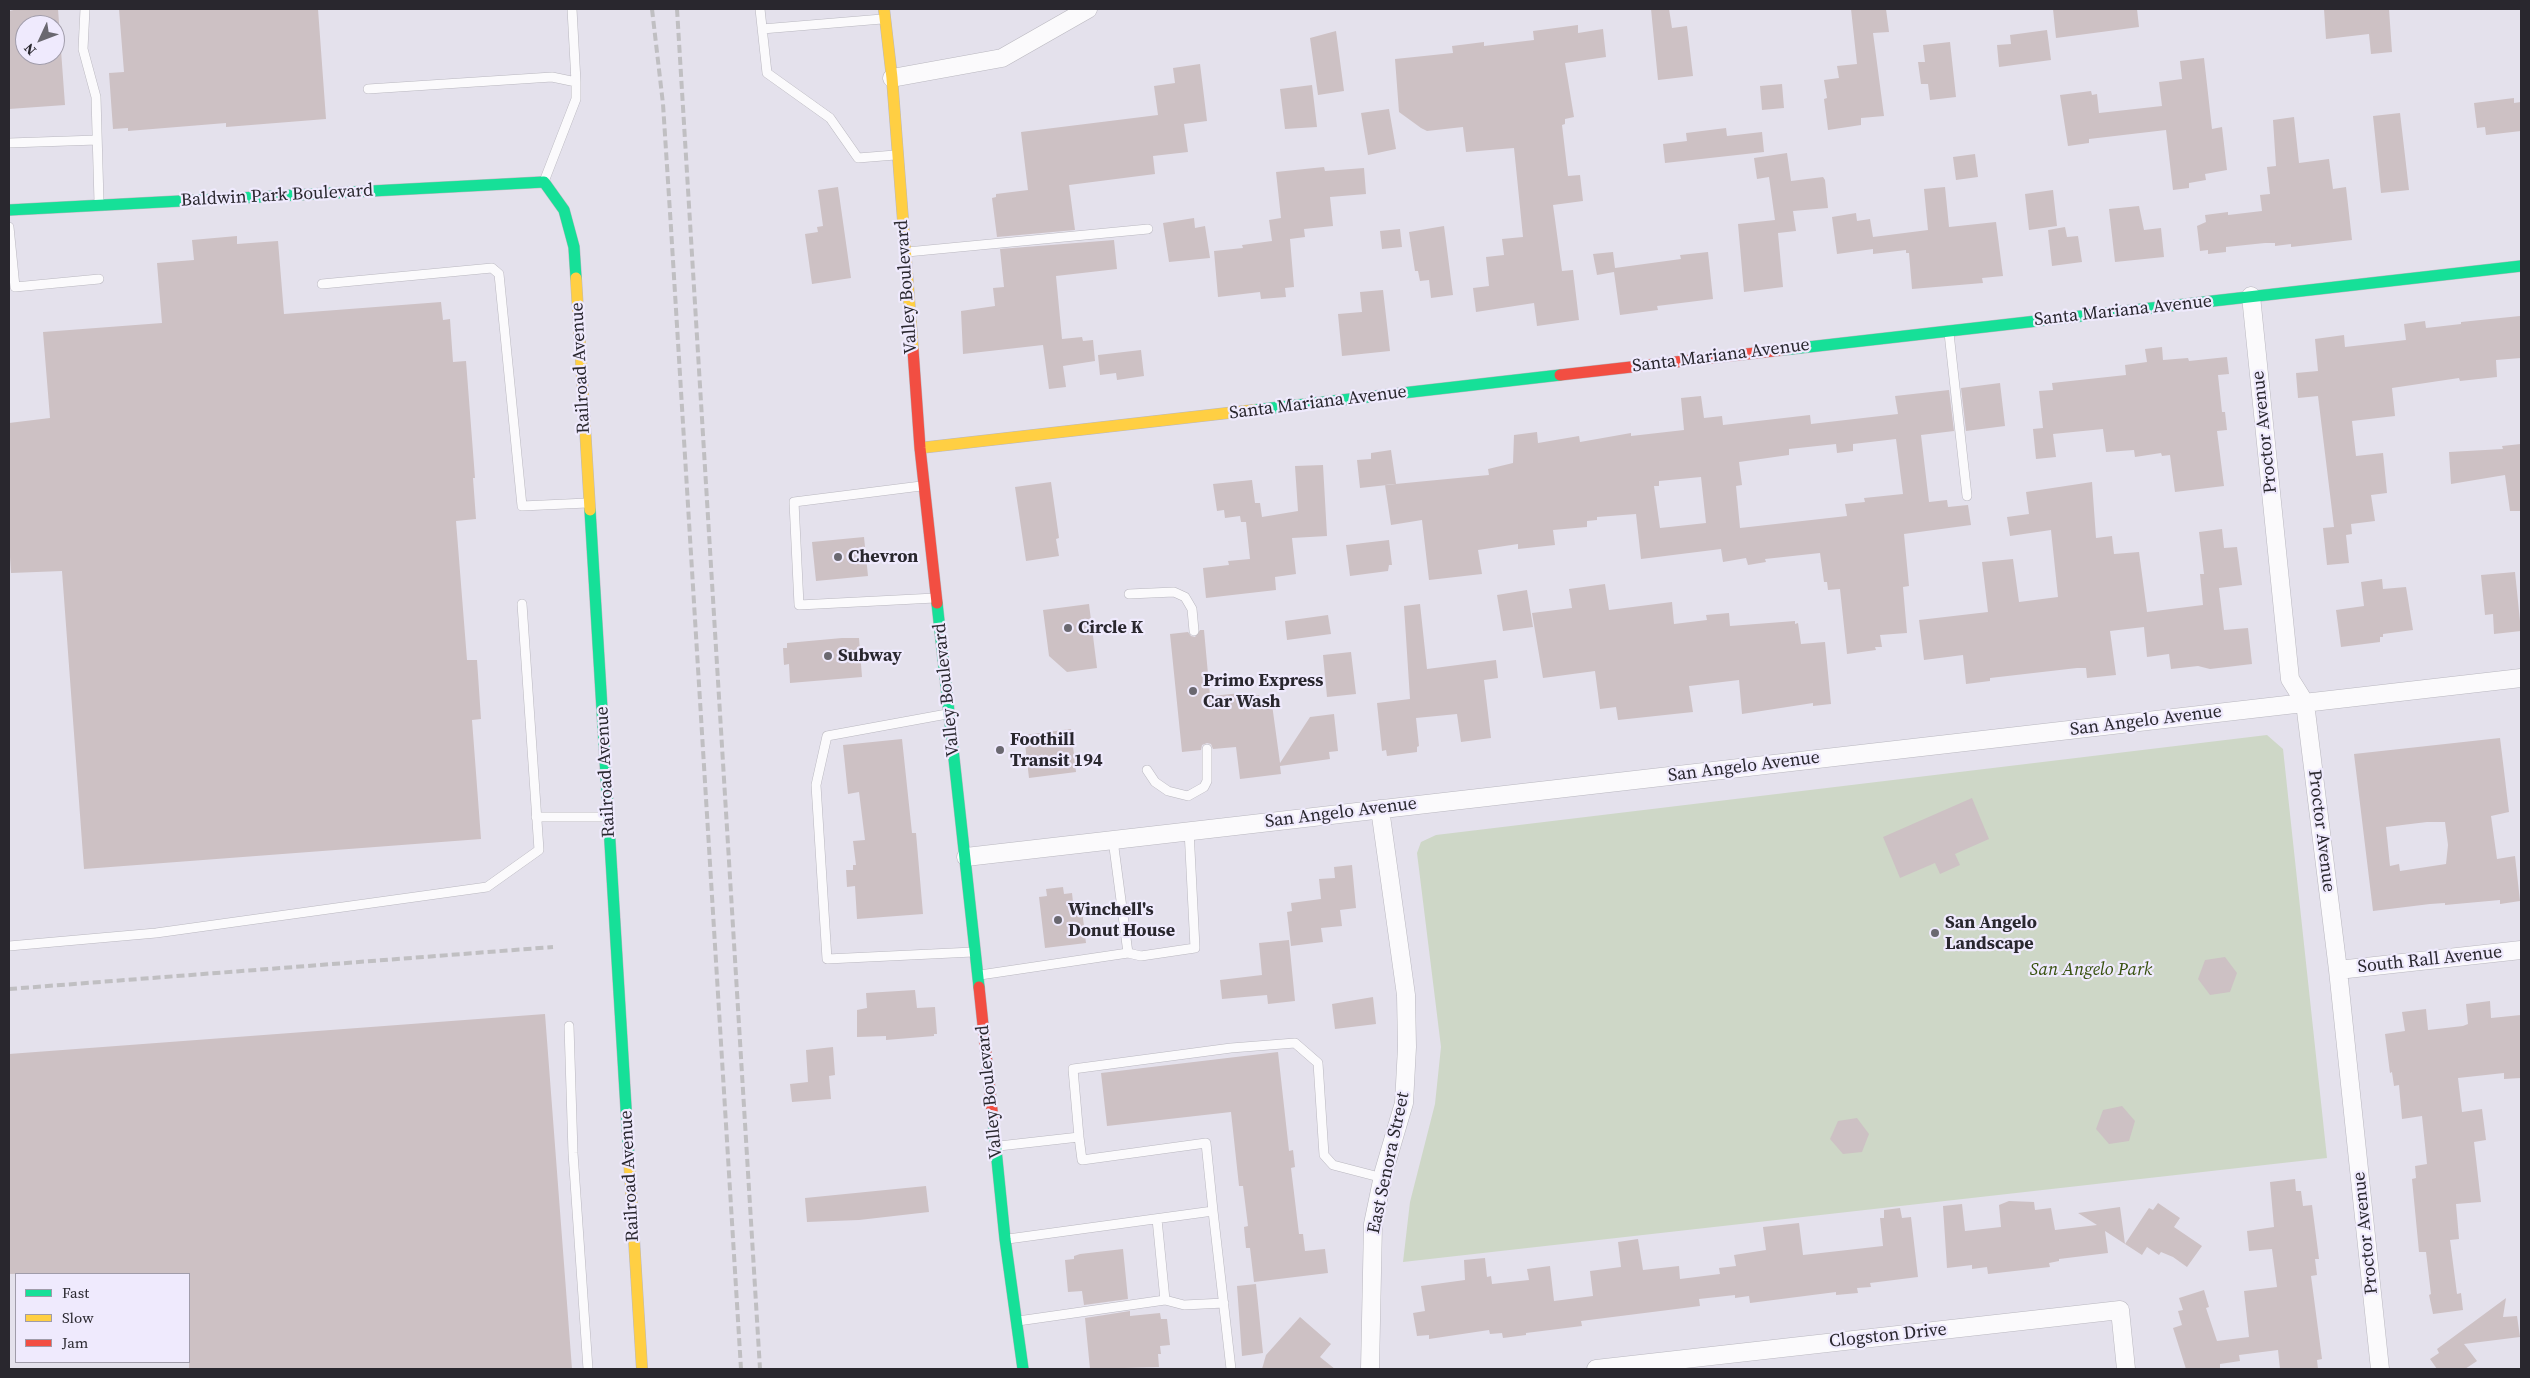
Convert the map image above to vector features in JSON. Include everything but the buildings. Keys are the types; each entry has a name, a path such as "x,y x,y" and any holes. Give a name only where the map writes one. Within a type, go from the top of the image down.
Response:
{"street":[{"path":"892,78 1002,58 1088,9"},
{"name":"Valley Boulevard","path":"884,14 892,78 920,448 966,857 1006,1239 1023,1369"},
{"name":"Baldwin Park Boulevard","path":"9,210 544,182"},
{"name":"Railroad Avenue","path":"544,182 564,210 574,247 642,1369"},
{"name":"Santa Mariana Avenue","path":"920,448 2521,266"},
{"name":"Proctor Avenue","path":"2251,296 2290,679 2305,703 2338,970 2380,1369"},
{"name":"San Angelo Avenue","path":"966,857 2521,678"},
{"name":"East Senora Street","path":"1370,1369 1373,1224 1382,1178 1404,1103 1406,1048 1406,995 1380,809"},
{"name":"South Rall Avenue","path":"2338,970 2521,950"},
{"name":"Clogston Drive","path":"1596,1369 2120,1310 2126,1369"}],"lane":[{"path":"85,9 82,49 96,97 100,205"},
{"path":"544,182 576,99 572,9"},
{"path":"760,9 768,72 830,118 858,158 897,154"},
{"path":"762,29 884,14"},
{"path":"368,89 552,77 576,82"},
{"path":"9,144 97,140"},
{"path":"9,227 15,287 99,280"},
{"path":"905,253 1148,229"},
{"path":"322,284 492,268 499,274 522,506 590,502"},
{"path":"1949,330 1967,496"},
{"path":"924,486 794,502 799,605 937,597"},
{"path":"1129,594 1174,592 1184,597 1192,609 1194,631"},
{"path":"9,946 156,933 487,887 539,850 522,604"},
{"path":"950,714 827,736 816,785 827,959 976,952"},
{"path":"1147,770 1155,782 1168,791 1188,796 1204,787 1207,781 1207,749"},
{"path":"536,817 608,817"},
{"path":"978,975 1128,953 1141,956 1195,948 1189,830"},
{"path":"1113,840 1128,953"},
{"path":"570,1026 573,1154 588,1369"},
{"path":"1231,1369 1206,1143 1082,1160 1078,1137 1073,1069 1231,1048 1295,1043 1318,1063 1324,1154 1333,1166 1382,1178"},
{"path":"996,1147 1078,1137"},
{"path":"1006,1239 1214,1211"},
{"path":"1157,1219 1165,1300"},
{"path":"1018,1321 1165,1300 1184,1305 1224,1303"}],"green space":[{"name":"San Angelo Park","path":"2267,735 2283,749 2327,1158 1403,1262 1410,1202 1435,1104 1441,1047 1417,853 1421,842 1436,835"}],"railway":[{"path":"652,9 663,104 741,1369"},
{"path":"677,9 760,1369"},
{"path":"9,989 553,947"}],"traffic: fast":[{"path":"9,210 544,182 564,210 574,247 576,278"},
{"path":"1782,350 2521,266"},
{"path":"1254,410 1560,375"},
{"path":"590,510 629,1158"},
{"path":"937,603 979,987"},
{"path":"993,1120 1005,1239 1023,1369"}],"traffic: slow":[{"path":"884,9 892,78 913,350"},
{"path":"576,278 590,510"},
{"path":"920,448 1254,410"},
{"path":"629,1158 642,1369"}],"traffic: jam":[{"path":"913,350 920,448 937,603"},
{"path":"1560,375 1782,350"},
{"path":"979,987 993,1120"}],"place":[{"name":"Chevron","path":"838,557"},
{"name":"Circle K","path":"1068,628"},
{"name":"Subway","path":"828,656"},
{"name":"Primo Express Car Wash","path":"1193,691"},
{"name":"Foothill Transit 194","path":"1000,750"},
{"name":"Winchell's Donut House","path":"1058,920"},
{"name":"San Angelo Landscape","path":"1935,933"}]}
